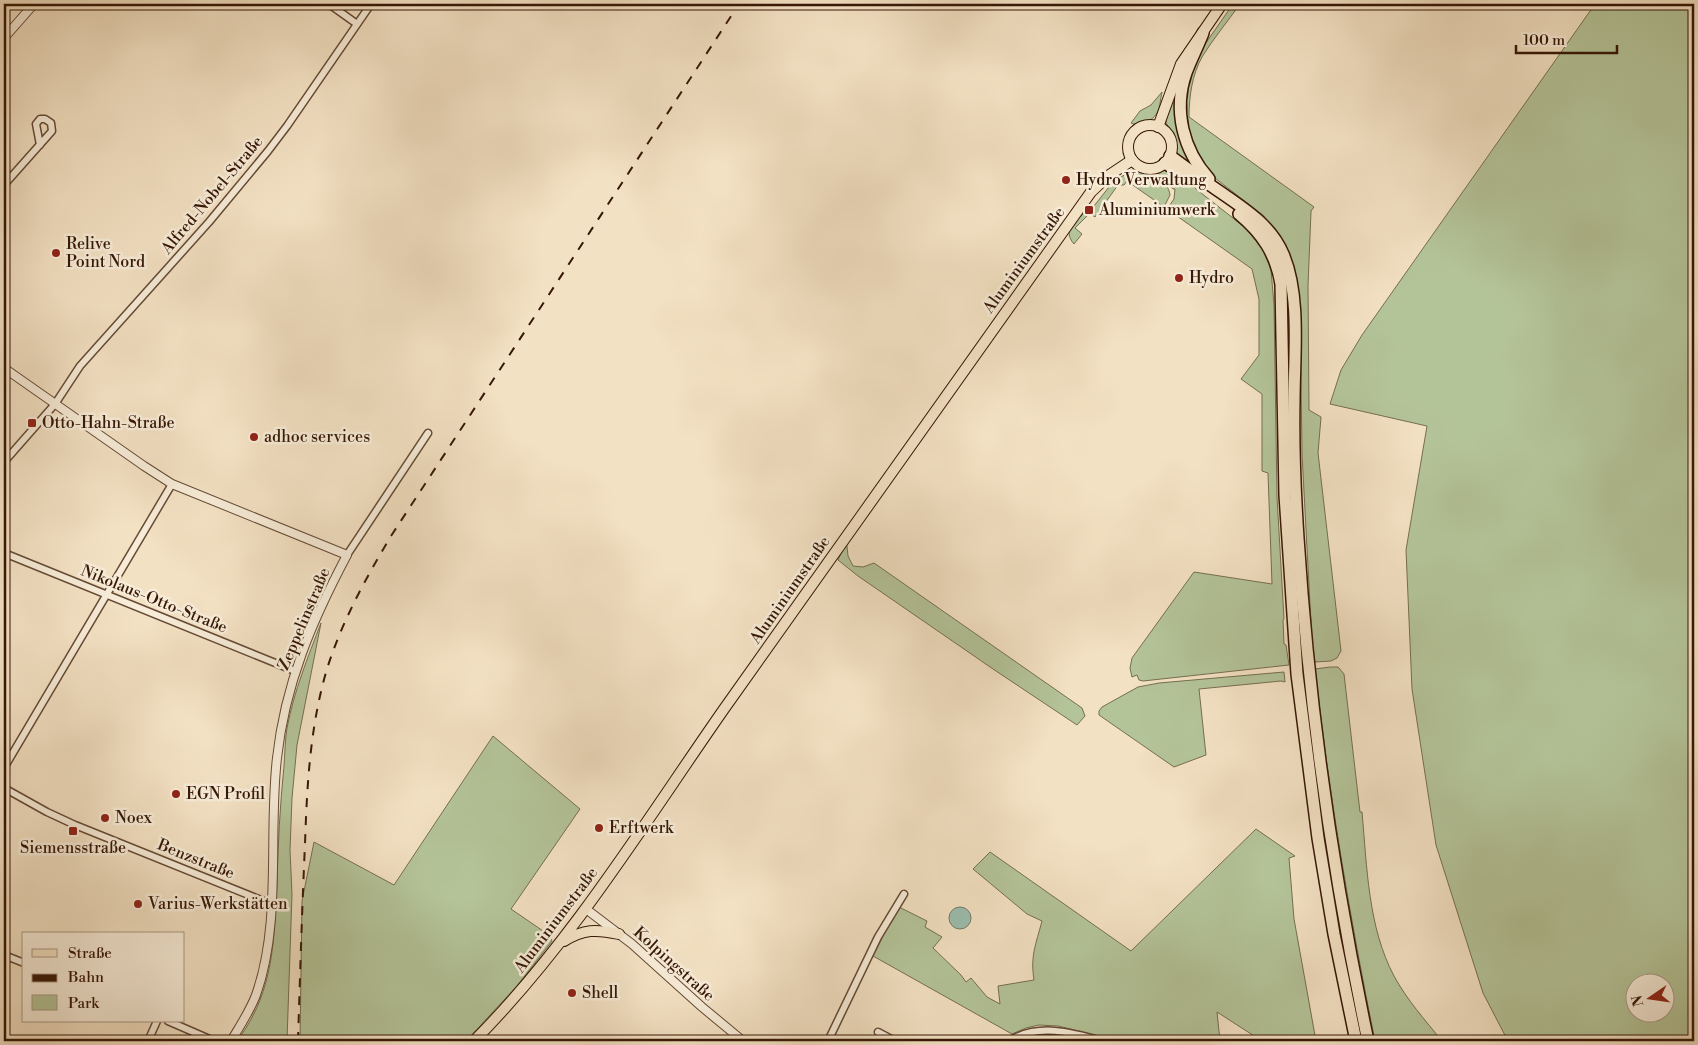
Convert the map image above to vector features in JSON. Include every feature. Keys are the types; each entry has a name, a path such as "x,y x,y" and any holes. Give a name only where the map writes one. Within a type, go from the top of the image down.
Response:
{"highway":[{"path":"1202,32 1182,86 1181,118 1186,140 1195,160 1203,172 1224,194"},
{"path":"1168,160 1224,194 1267,228 1277,241 1286,261 1291,281 1294,309 1294,401 1298,535 1312,705 1333,852 1368,1041"},
{"path":"1168,160 1250,223 1267,244 1278,270 1282,315 1285,504 1297,674 1322,861 1356,1041"}],"main road":[{"path":"1158,127 1178,70 1222,4"},
{"path":"1144,126 1158,127 1167,133 1171,139 1172,146 1168,160 1155,168 1146,169 1140,166 1132,160 1128,146 1132,134 1144,126"},
{"name":"Aluminiumstraße","path":"474,1041 515,998 586,909 771,642 1091,192 1108,176 1132,160"},
{"path":"558,944 587,930 619,934"}],"street":[{"path":"4,38 34,4"},
{"path":"329,4 357,24"},
{"name":"Alfred-Nobel-Straße","path":"4,462 55,404 80,366 209,222 268,151 371,4"},
{"path":"4,185 40,145"},
{"path":"4,368 172,484 347,555"},
{"name":"Zeppelinstraße","path":"231,1041 252,1004 261,978 267,944 271,904 277,758 285,709 295,671 314,622 347,555 428,433"},
{"path":"4,768 172,484"},
{"name":"Nikolaus-Otto-Straße","path":"4,553 295,671"},
{"name":"Benzstraße","path":"4,788 75,825 271,904"},
{"path":"828,1041 874,945 904,894"},
{"name":"Kolpingstraße","path":"586,909 651,960 716,1020 743,1041"},
{"path":"4,955 22,962"},
{"path":"148,1041 157,1022"},
{"path":"170,1022 214,1041"},
{"path":"1009,1041 1029,1032 1046,1030 1103,1041"},
{"path":"878,1032 895,1041"}],"green space":[{"path":"1233,4 1240,4 1206,50 1196,71 1190,94 1189,117 1314,207 1311,211 1308,286 1309,410 1321,417 1318,453 1341,651 1337,658 1331,661 1315,662 1312,642 1302,454 1300,309 1295,276 1286,250 1264,216 1211,175 1197,156 1185,119 1186,86 1201,50"},
{"path":"1595,4 1694,4 1694,1041 1508,1041 1483,993 1436,845 1412,689 1406,550 1427,426 1330,404 1341,370 1362,335"},
{"path":"1179,83 1178,99 1204,177 1177,157 1175,137 1166,123"},
{"path":"1162,92 1158,111 1153,118 1143,123 1131,123 1140,111 1151,105"},
{"path":"1134,169 1151,174 1166,184 1170,195 1164,207 1127,181 1124,185 1118,185 1095,217 1091,214 1088,215 1075,228 1082,234 1074,244 1069,234 1075,221 1088,210 1090,211 1113,182"},
{"path":"1165,170 1186,179 1247,229 1264,251 1271,270 1274,305 1277,497 1284,644 1286,645 1289,665 1143,681 1139,680 1137,675 1132,677 1130,668 1132,658 1194,572 1272,584 1268,473 1262,471 1262,394 1241,379 1259,355 1259,299 1252,269 1167,209 1174,199 1175,189 1158,173"},
{"path":"847,546 848,556 853,566 863,567 874,563 1082,708 1085,716 1077,725 858,576 838,560 843,549"},
{"path":"321,623 297,745 292,798 290,850 292,894 287,1041 243,1041 240,1037 260,1001 266,982 273,944 280,810 287,728 297,687"},
{"path":"1338,667 1344,674 1360,812 1362,812 1367,875 1379,937 1385,957 1399,985 1416,1010 1442,1041 1375,1041 1341,856 1315,669"},
{"path":"1284,672 1285,682 1199,689 1206,755 1174,767 1099,715 1102,707 1138,687 1159,683"},
{"path":"493,736 580,809 511,909 549,935 552,941 517,986 466,1041 300,1041 302,901 314,842 394,885"},
{"path":"1256,829 1295,856 1289,858 1294,919 1316,1041 1262,1041 1217,1012 1220,1041 1119,1041 1058,1026 1039,1025 1012,1034 873,956 897,908 901,908 927,921 925,927 942,937 933,948 966,982 971,978 987,997 1000,1004 998,986 1034,980 1033,957 1042,921 1027,914 973,869 990,852 1131,951"}],"shaded area":[{"path":"956,907 964,907 971,914 971,922 964,929 956,929 949,922 949,914"}],"railway":[{"path":"298,1041 310,756 321,690 333,651 347,617 391,536 739,4"}],"place":[{"name":"Hydro Verwaltung","path":"1066,180"},
{"name":"Aluminiumwerk","path":"1089,210"},
{"name":"Relive Point Nord","path":"56,253"},
{"name":"Hydro","path":"1179,278"},
{"name":"Otto-Hahn-Straße","path":"32,423"},
{"name":"adhoc services","path":"254,437"},
{"name":"EGN Profil","path":"176,794"},
{"name":"Noex","path":"105,818"},
{"name":"Erftwerk","path":"599,828"},
{"name":"Siemensstraße","path":"73,831"},
{"name":"Varius-Werkstätten","path":"138,904"},
{"name":"Shell","path":"572,993"}]}
